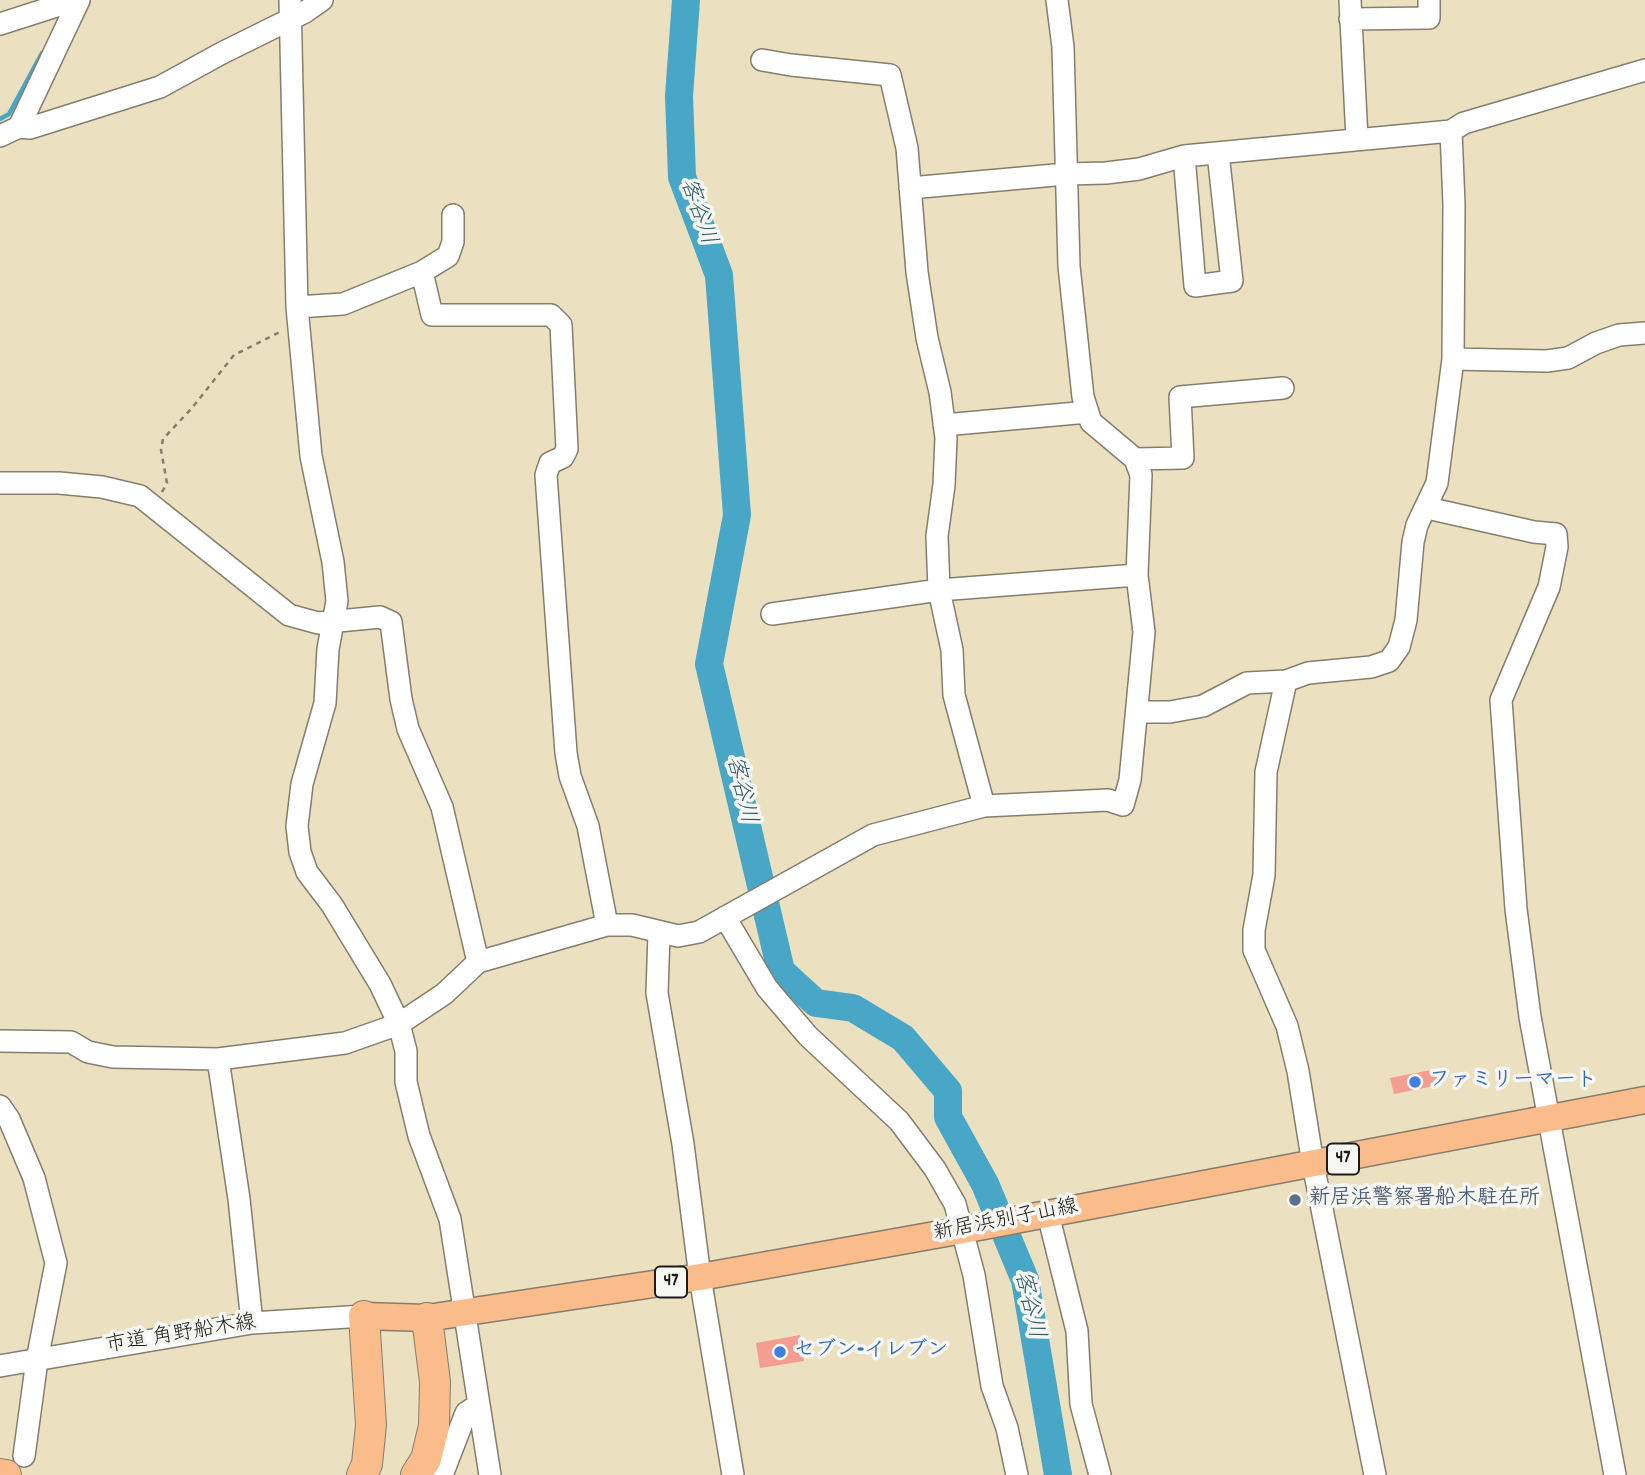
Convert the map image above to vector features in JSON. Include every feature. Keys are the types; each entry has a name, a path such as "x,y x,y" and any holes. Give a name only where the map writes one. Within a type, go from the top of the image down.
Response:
{"highway":[{"path":"362,1475 367,1464 371,1425 364,1316"},
{"path":"416,1475 426,1460 434,1426 435,1382 428,1318"}],"main road":[{"name":"新居浜別子山線","path":"364,1316 428,1318 700,1277 970,1229 1645,1100"}],"street":[{"path":"10,131 30,128 160,87 291,9 322,0"},
{"path":"0,1041 71,1042 88,1052 113,1057 218,1059 345,1043 399,1024 444,994 478,962 607,925 632,925 678,936 699,932 873,835 984,806 1108,800 1123,805 1130,780 1144,632 1137,575 1141,474 1135,459 1091,422 1083,397 1069,266 1063,47 1057,0"},
{"path":"1357,139 1350,9 1429,18 1429,0"},
{"path":"10,131 71,2"},
{"path":"0,24 71,2"},
{"path":"291,9 291,131 296,214 297,314 312,456 333,562 337,601 328,649 325,703 302,783 297,826 300,852 307,872 332,905 380,984 399,1024 406,1051 406,1082 419,1136 450,1219 489,1475"},
{"path":"762,60 890,75 907,148 917,272 944,425 944,485 937,536 939,590 951,650 954,695 984,806"},
{"path":"911,188 1106,173 1139,169 1184,156 1451,131 1464,123 1645,70"},
{"path":"1137,712 1170,712 1203,706 1247,683 1286,681 1308,673 1371,667 1389,661 1399,647 1406,620 1413,542 1417,525 1437,483 1453,359 1454,204 1451,131"},
{"path":"1184,156 1195,286 1233,281 1218,153"},
{"path":"297,314 343,304 422,272 448,256 453,242 453,215"},
{"path":"422,272 432,315 551,315 561,325 567,449 564,457 550,463 547,475 566,753 570,776 588,826 607,925"},
{"path":"1453,359 1546,361 1568,358 1596,343 1619,335 1645,333"},
{"path":"1135,459 1183,458 1180,397 1283,388"},
{"path":"944,425 1088,412"},
{"path":"0,483 59,483 102,487 140,496 233,573 289,615 318,623 380,617 391,622 401,699 408,729 442,807 478,962"},
{"path":"1428,505 1436,510 1534,532 1556,534 1557,547 1549,587 1501,700 1516,909 1530,1017 1615,1475"},
{"path":"772,614 939,590 1137,575"},
{"path":"1286,681 1266,772 1264,875 1254,930 1254,950 1287,1026 1298,1071 1313,1164 1375,1475"},
{"path":"727,916 767,988 807,1036 899,1121 935,1169 970,1229 974,1275 992,1386 1007,1428 1017,1475"},
{"path":"659,933 657,993 683,1144 700,1277 733,1475"},
{"path":"218,1059 239,1199 252,1323"},
{"path":"0,1106 9,1119 34,1178 56,1263 37,1360 10,1468"},
{"path":"1044,1215 1077,1331 1081,1404 1100,1475"},
{"name":"市道 角野船木線","path":"0,1366 252,1323 364,1316"},
{"path":"442,1475 466,1413 478,1405"}],"path":[{"path":"154,506 167,483 160,450 163,439 192,408 234,355 297,314"}],"building":[{"name":"ファミリーマート","path":"1436,1069 1439,1085 1394,1094 1390,1078"},
{"name":"セブン-イレブン","path":"800,1335 804,1361 760,1368 756,1343"}],"waterway":[{"name":"客谷川","path":"686,0 679,96 682,177 719,275 737,515 709,664 781,971 816,1003 853,1008 903,1038 948,1091 948,1117 985,1184 1025,1280 1058,1475"},
{"path":"0,119 9,114 42,53"}],"place":[{"name":"ファミリーマート","path":"1415,1082"},
{"name":"新居浜警察署船木駐在所","path":"1295,1200"},
{"name":"セブン-イレブン","path":"780,1352"}]}
